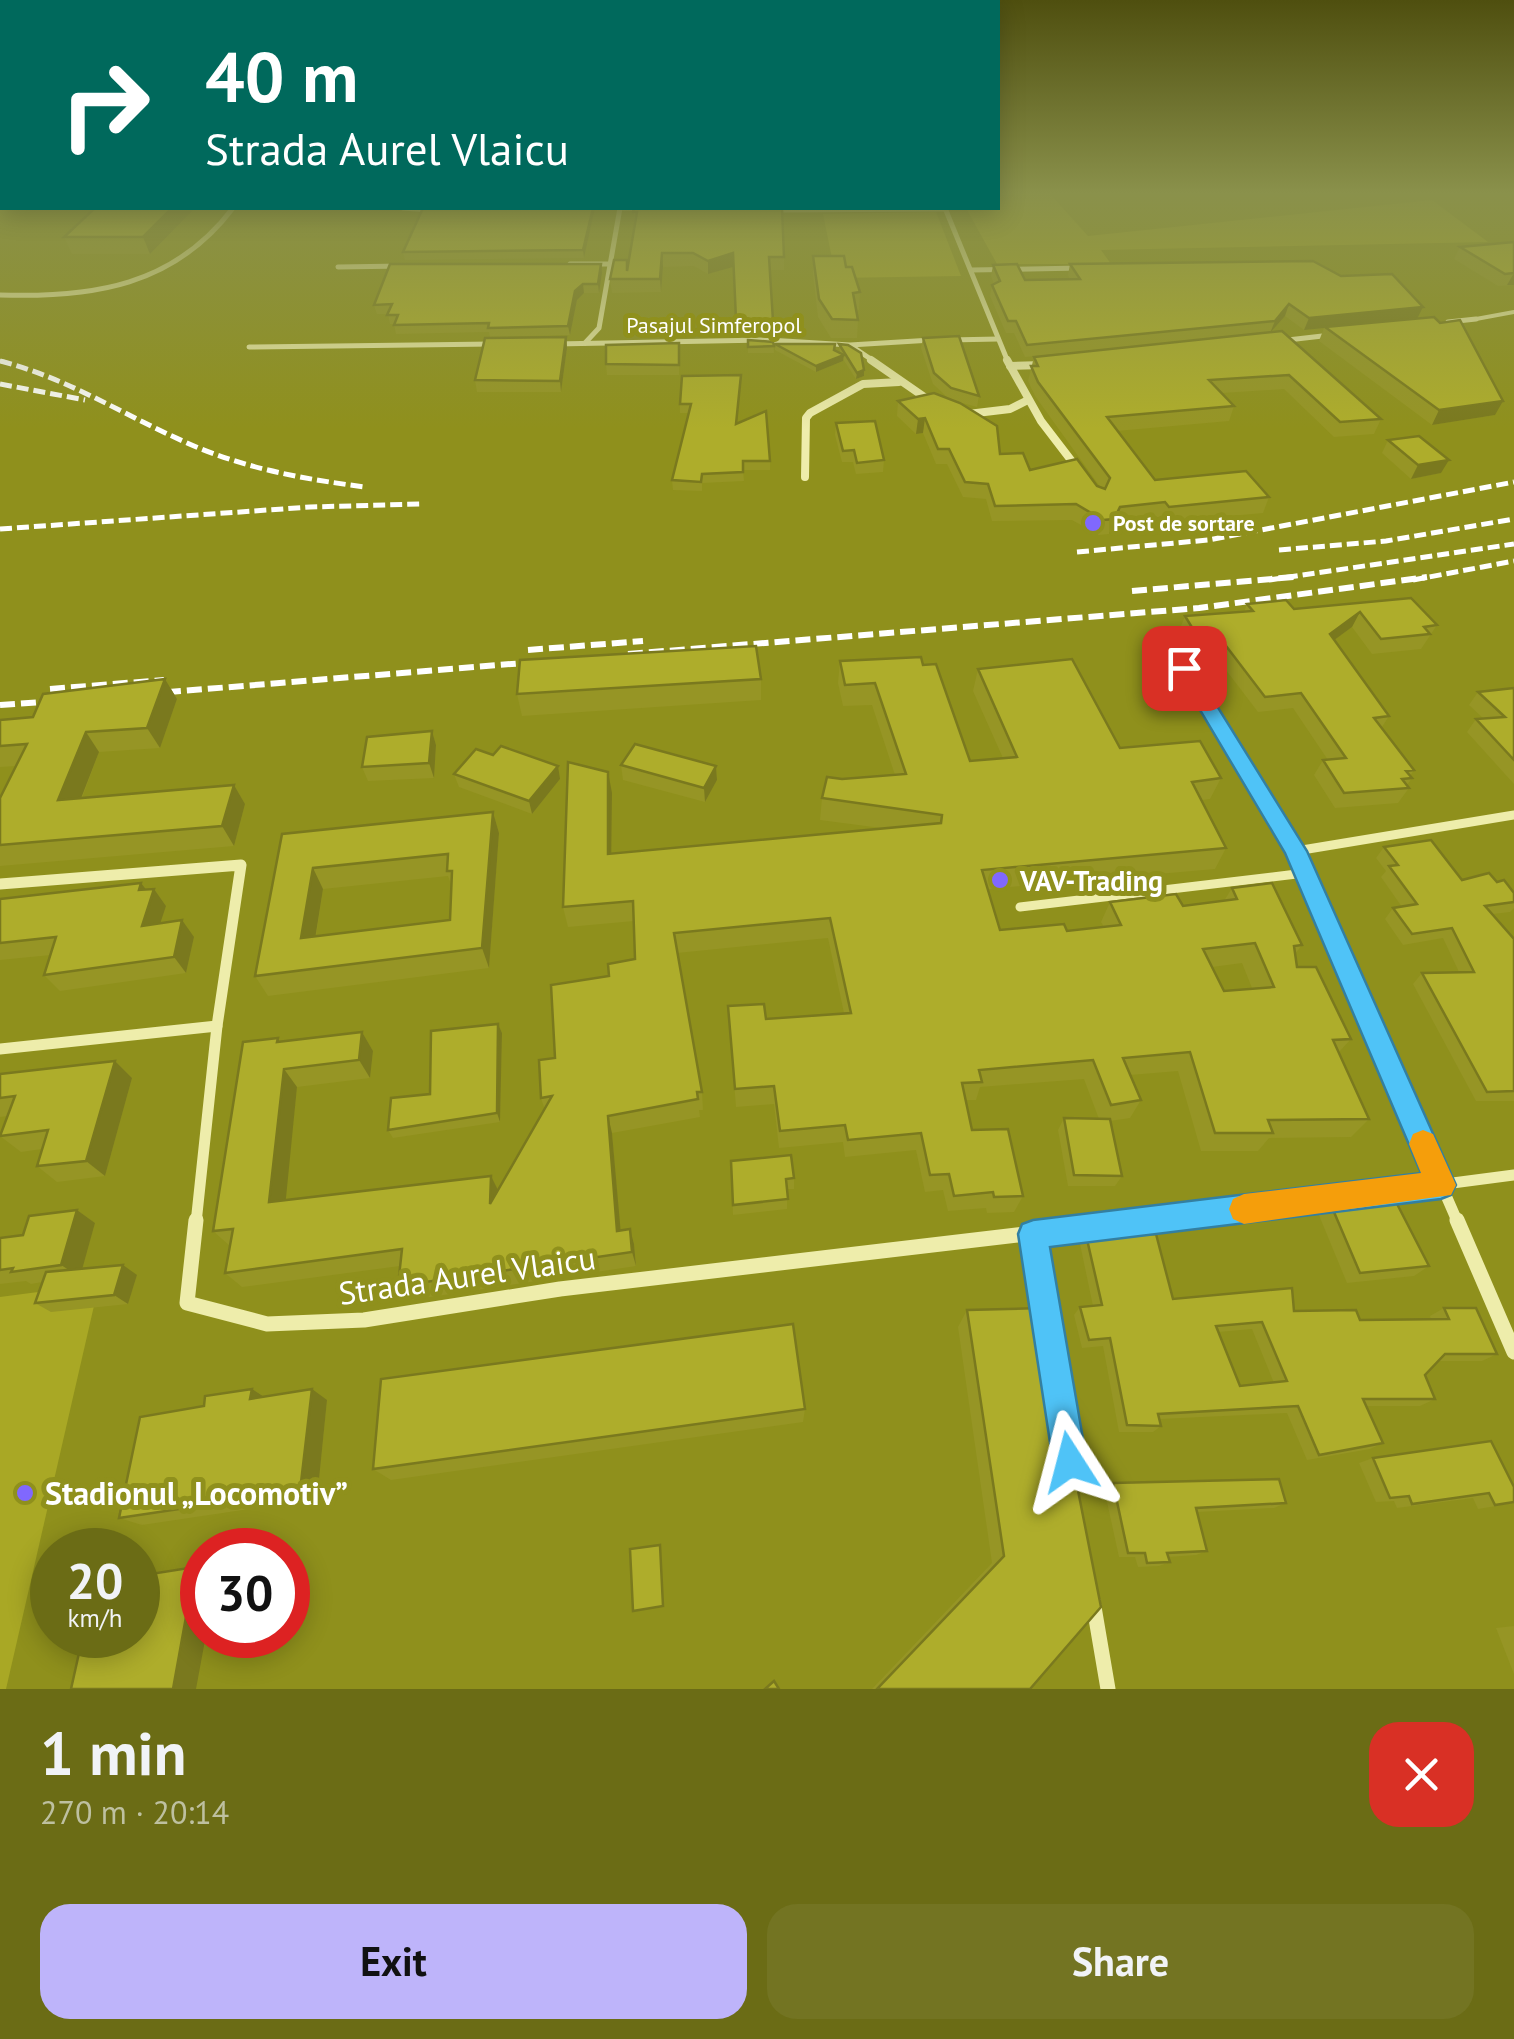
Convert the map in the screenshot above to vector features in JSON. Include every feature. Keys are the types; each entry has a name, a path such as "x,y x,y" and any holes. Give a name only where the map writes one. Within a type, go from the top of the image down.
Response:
{"street":[{"path":"0,295 80,292 151,272"},
{"path":"585,344 597,333 608,272"},
{"path":"972,272 1028,400 1080,472"},
{"path":"1442,323 1476,319"},
{"path":"1276,341 1335,335"},
{"name":"Pasajul Simferopol","path":"550,344 768,340 850,345 998,339"},
{"path":"250,347 498,344"},
{"path":"850,345 938,406"},
{"path":"1010,366 1057,364"},
{"path":"804,477 806,418 810,412 863,384 900,382"},
{"path":"956,413 996,412 1028,400"},
{"path":"1166,639 1296,851 1514,1352"},
{"path":"1296,851 1514,816"},
{"path":"0,884 241,865 217,1026 0,1048"},
{"name":"Strada Aurel Vlaicu","path":"217,1026 188,1302 267,1324 364,1320 560,1289 1514,1175"},
{"path":"1033,1234 1064,1424"},
{"path":"1089,1576 1108,1689"}],"lane":[{"path":"1476,319 1514,312"},
{"path":"1020,907 1305,873"}],"shaded area":[{"path":"835,272 959,272 961,276 836,278"},
{"name":"Stadionul „Locomotiv”","path":"99,1284 43,1528 30,1528 30,1584 6,1689 0,1689 0,1297"}],"building":[{"path":"387,272 600,272 598,284 583,284 575,291 568,326 394,325 398,315 387,315 392,304 374,305"},
{"path":"612,272 661,272 660,279 610,279"},
{"path":"734,272 770,272 773,321 736,319"},
{"path":"815,272 854,272 860,292 853,293 858,320 832,319 819,299"},
{"path":"996,272 1021,272 1025,280 1080,279 1075,272 1392,274 1423,307 1309,318 1289,304 1275,321 1027,345 1016,321 1008,321 992,285 1000,281"},
{"path":"1434,317 1440,323 1460,320 1503,401 1439,410 1325,327"},
{"path":"1282,331 1381,419 1340,422 1289,375 1209,380 1234,406 1107,417 1155,480 1246,471 1269,497 1169,507 1165,502 1120,507 1114,519 1103,520 1076,504 995,506 988,484 965,482 949,449 938,449 925,418 918,419 898,401 934,393 960,403 997,426 1000,454 1023,453 1030,470 1077,459 1097,486 1105,489 1110,478 1038,382 1031,366 1038,366 1034,357"},
{"path":"959,336 979,396 951,388 934,373 923,338"},
{"path":"566,337 560,381 475,380 485,338"},
{"path":"748,340 773,342 774,346 748,347"},
{"path":"679,343 679,365 606,364 606,345"},
{"path":"775,344 835,344 834,350 844,355 816,366"},
{"path":"839,344 861,353 864,370 857,373"},
{"path":"741,375 736,424 766,411 770,461 743,461 743,472 702,474 701,482 672,480 691,404 680,404 682,376"},
{"path":"875,421 884,460 857,463 854,450 843,451 836,423"},
{"path":"1419,436 1449,460 1418,465 1388,440"},
{"path":"1411,598 1437,625 1424,627 1430,634 1381,639 1360,612 1330,634 1389,716 1374,718 1414,770 1406,771 1412,778 1402,779 1409,788 1344,793 1323,760 1346,758 1301,693 1265,697 1220,638 1199,639 1185,616 1253,611 1247,604 1286,600 1294,609"},
{"path":"756,646 761,679 517,694 520,660"},
{"path":"921,657 923,665 936,664 970,761 1017,757 978,669 1072,659 1120,748 1200,741 1221,778 1192,782 1226,848 982,870 1000,930 1064,924 1067,931 1121,925 1110,902 1176,894 1183,906 1237,899 1232,888 1272,883 1302,945 1294,946 1297,967 1316,967 1351,1039 1333,1040 1369,1119 1268,1120 1273,1133 1215,1133 1190,1052 1123,1058 1141,1100 1111,1105 1093,1060 979,1070 982,1082 962,1083 972,1130 1008,1129 1023,1196 994,1197 993,1192 954,1196 949,1174 930,1175 921,1133 848,1140 845,1125 780,1131 774,1086 735,1089 728,1006 764,1004 766,1019 851,1013 830,918 674,933 702,1092 697,1092 698,1099 608,1116 617,1231 630,1229 632,1252 398,1286 402,1249 225,1273 233,1229 213,1231 243,1042 362,1032 359,1060 284,1069 269,1202 491,1176 490,1204 552,1096 541,1098 539,1060 555,1058 551,985 609,976 608,964 635,959 633,901 563,907 568,762 608,772 608,854 941,823 942,815 822,798 827,777 906,774 875,683 845,685 840,661","holes":["1255,943 1274,987 1224,991 1203,949"]},
{"path":"165,679 147,728 86,732 58,800 234,785 222,826 0,845 0,798 27,744 0,746 0,720 33,717 43,694"},
{"path":"1514,688 1514,760 1476,719 1505,717 1478,692"},
{"path":"432,731 429,763 362,767 367,737"},
{"path":"635,744 716,766 704,788 621,765"},
{"path":"501,746 558,766 529,801 454,774 476,749 493,755"},
{"path":"493,812 482,948 255,976 282,834","holes":["448,854 447,871 452,871 450,920 301,938 313,868"]},
{"path":"1431,840 1462,880 1489,873 1497,882 1504,880 1514,893 1514,902 1485,906 1514,939 1514,1091 1487,1092 1422,973 1474,972 1452,928 1412,934 1393,908 1417,904 1389,866 1398,865 1384,847"},
{"path":"141,883 139,890 154,889 142,926 182,920 174,957 44,975 56,937 0,943 0,899"},
{"path":"498,1024 497,1113 388,1130 391,1098 430,1094 431,1031"},
{"path":"115,1061 86,1161 37,1166 48,1130 0,1136 15,1096 0,1098 0,1074"},
{"path":"1064,1118 1110,1119 1122,1176 1074,1175"},
{"path":"791,1155 794,1178 786,1179 788,1199 733,1205 731,1161"},
{"path":"1374,1192 1379,1202 1395,1200 1429,1266 1360,1273 1328,1198"},
{"path":"77,1210 61,1265 0,1270 0,1238 23,1235 29,1216"},
{"path":"1156,1234 1173,1299 1292,1288 1294,1311 1356,1310 1360,1320 1449,1319 1444,1308 1476,1308 1497,1354 1445,1354 1425,1375 1435,1399 1363,1399 1383,1443 1319,1455 1298,1406 1158,1414 1161,1426 1127,1425 1110,1338 1089,1340 1080,1307 1102,1305 1086,1235","holes":["1262,1322 1287,1381 1240,1386 1216,1326"]},
{"path":"123,1265 114,1295 35,1303 46,1272"},
{"path":"1042,1308 1101,1607 1030,1689 877,1689 1004,1556 967,1310"},
{"path":"793,1324 805,1409 373,1469 381,1379"},
{"path":"252,1389 250,1399 312,1389 300,1491 119,1518 140,1417 204,1406 205,1396"},
{"path":"1491,1441 1514,1487 1514,1502 1495,1505 1489,1493 1412,1504 1409,1496 1390,1498 1373,1458"},
{"path":"1279,1479 1286,1503 1196,1508 1207,1551 1167,1553 1170,1562 1147,1563 1145,1553 1128,1553 1113,1483"},
{"path":"660,1545 663,1606 633,1611 630,1549"},
{"path":"180,1569 180,1650 173,1689 71,1689 78,1658 160,1658 160,1573"}],"railway":[{"path":"5,362 0,361 71,387 228,459 296,476 365,487"},
{"path":"0,384 85,400"},
{"path":"1077,552 1208,540 1514,482"},
{"path":"0,529 310,507 420,504"},
{"path":"1279,550 1386,541 1514,519"},
{"path":"1283,578 1514,544"},
{"path":"1413,580 1514,561"},
{"path":"1283,578 1294,577"},
{"path":"628,654 1199,608 1427,577"},
{"path":"1132,591 1283,578"},
{"path":"1269,580 1283,578"},
{"path":"528,650 643,641"},
{"path":"145,694 548,661"},
{"path":"50,689 164,680"},
{"path":"0,705 70,700"}],"slow traffic":[{"path":"1244,1209 1441,1185 1423,1144"}],"place":[{"name":"Post de sortare","path":"1093,523"},
{"name":"VAV-Trading","path":"1000,880"},
{"name":"Stadionul „Locomotiv”","path":"25,1493"}],"route":[{"path":"1070,1462 1033,1234 1441,1185 1296,851 1184,668"}]}
